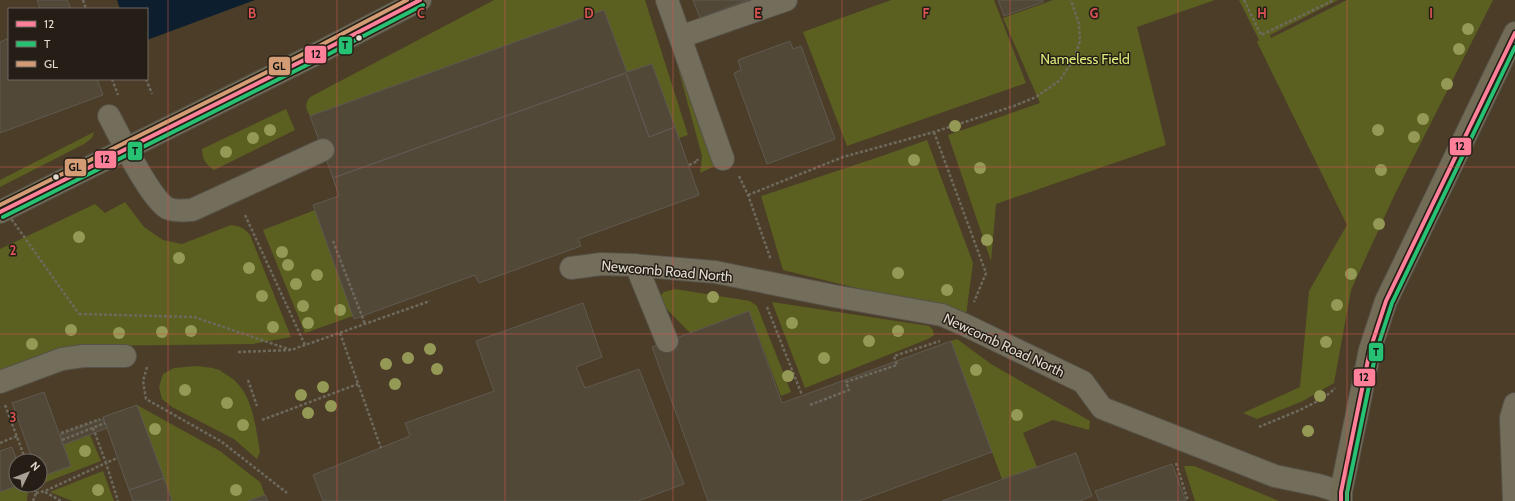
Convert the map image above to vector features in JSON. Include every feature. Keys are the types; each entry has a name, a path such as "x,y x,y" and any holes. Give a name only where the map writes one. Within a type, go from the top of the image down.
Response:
{"main road":[{"path":"0,212 127,150 167,128 322,51 420,0"},
{"path":"1341,497 1370,350 1386,301 1515,33"}],"street":[{"path":"667,0 723,159"},
{"path":"680,37 786,0"},
{"path":"109,116 127,150 155,195 166,207 175,210 192,210 323,150"},
{"name":"Newcomb Road North","path":"571,268 601,264 636,265 715,272 834,296 942,315 1083,382 1102,408 1275,476 1318,485 1341,497"},
{"path":"636,265 667,341"},
{"path":"0,382 62,359 83,356 125,356"},
{"path":"1514,501 1511,418 1515,404"}],"path":[{"path":"772,261 748,195 843,157 934,132 1036,97 1060,81 1074,59 1080,41 1079,24 1072,0"},
{"path":"1244,0 1261,35 1334,0"},
{"path":"146,80 152,94"},
{"path":"934,132 986,272 974,302"},
{"path":"0,203 79,314 194,317 291,350"},
{"path":"245,215 305,346"},
{"path":"333,241 365,324"},
{"path":"238,352 291,350 430,301"},
{"path":"765,302 802,395"},
{"path":"340,333 381,448"},
{"path":"810,405 849,390 846,382 897,365 894,356 946,339"},
{"path":"148,362 143,381 146,399 222,442 287,493"},
{"path":"248,380 257,406"},
{"path":"262,420 358,384"},
{"path":"1259,427 1308,406 1331,393 1335,388"},
{"path":"5,405 23,453"},
{"path":"61,433 100,418"},
{"path":"62,440 105,423"},
{"path":"93,428 118,501"},
{"path":"0,443 17,436"},
{"path":"48,490 117,458"},
{"path":"1182,461 1175,464 1188,501"},
{"path":"33,501 36,493"},
{"path":"48,493 61,501"}],"shaded area":[{"path":"0,0 1515,0 1515,501 0,501"}],"green space":[{"path":"494,0 645,0 688,135 679,138 652,64 627,72 604,10 310,116 306,106 310,97"},
{"path":"891,0 994,0 1026,83 847,146 803,32"},
{"name":"Nameless Field","path":"1053,0 1215,0 1137,27 1166,145 996,204 991,261 948,135 1040,103 1003,18"},
{"path":"1239,0 1338,0 1270,35 1271,38 1347,0 1493,0 1395,194 1351,290 1334,383 1301,402 1257,419 1243,413 1300,387 1309,291 1347,225 1257,42 1259,40"},
{"path":"677,64 715,166 700,173 702,156"},
{"path":"286,109 295,130 214,170 205,161 202,149"},
{"path":"94,132 92,138 84,144 0,187 0,180"},
{"path":"927,140 973,263 966,315 783,270 761,196"},
{"path":"125,202 144,227 163,240 182,244 231,225 242,228 246,231 250,235 291,337 253,344 88,346 61,348 31,358 0,371 0,249 95,204 105,213"},
{"path":"315,210 353,316 305,333 263,230"},
{"path":"675,289 750,301 757,306 791,392 781,396 749,311 690,333 663,305 660,296 664,292"},
{"path":"772,302 929,326 933,330 934,335 928,339 805,388"},
{"path":"957,339 991,364 1090,421 1089,430 1053,420 1023,433 1037,467 1002,479 951,341"},
{"path":"197,366 219,370 227,375 236,382 248,399 254,420 260,452 257,459 234,439 172,407 162,399 159,387 163,374 174,368"},
{"path":"137,405 220,451 260,482 265,495 248,501 171,501"},
{"path":"90,435 101,461 48,481 48,474 71,466 63,445"},
{"path":"1184,466 1194,466 1279,501 1195,501"},
{"path":"103,471 114,501 72,501 50,492"},
{"path":"8,489 8,493 28,493 27,501 0,501 0,492"}],"water":[{"path":"117,0 255,0 148,40 148,8 120,8"}],"building":[{"path":"37,0 67,0 71,8 40,8"},
{"path":"693,0 748,0 700,18"},
{"path":"998,0 1043,0 1043,2 1004,16"},
{"path":"604,10 627,72 652,64 675,127 649,137 626,73 333,178 310,116"},
{"path":"8,38 8,80 97,80 103,95 0,133 0,42"},
{"path":"790,41 793,49 801,46 835,139 767,164 734,73 741,70 738,60"},
{"path":"626,73 649,137 675,127 699,195 578,239 581,246 479,283 475,275 354,319 313,205 339,196 333,178"},
{"path":"583,303 602,357 576,367 585,388 639,369 684,484 638,501 323,501 313,475 410,436 405,423 494,391 476,341"},
{"path":"749,311 782,403 951,341 992,452 859,501 708,501 652,347"},
{"path":"44,392 71,466 48,474 48,453 30,453 12,403"},
{"path":"137,405 164,478 129,490 103,417"},
{"path":"103,419 107,428 63,445 60,435"},
{"path":"12,447 14,453 8,453 8,489 0,492 0,451"},
{"path":"1076,453 1092,496 1080,501 942,501"},
{"path":"1172,464 1186,501 1099,501 1095,491"},
{"path":"164,478 172,501 133,501 129,490"},
{"path":"265,495 268,501 248,501"}],"transit line":[{"name":"GL","path":"0,205 319,46 407,0"},
{"name":"12","path":"0,212 322,51 420,0"},
{"name":"T","path":"3,217 325,56 423,5"},
{"name":"12","path":"1341,501 1341,492 1370,350 1386,301 1515,33"},
{"name":"T","path":"1347,501 1347,493 1376,352 1392,303 1515,47"}]}
